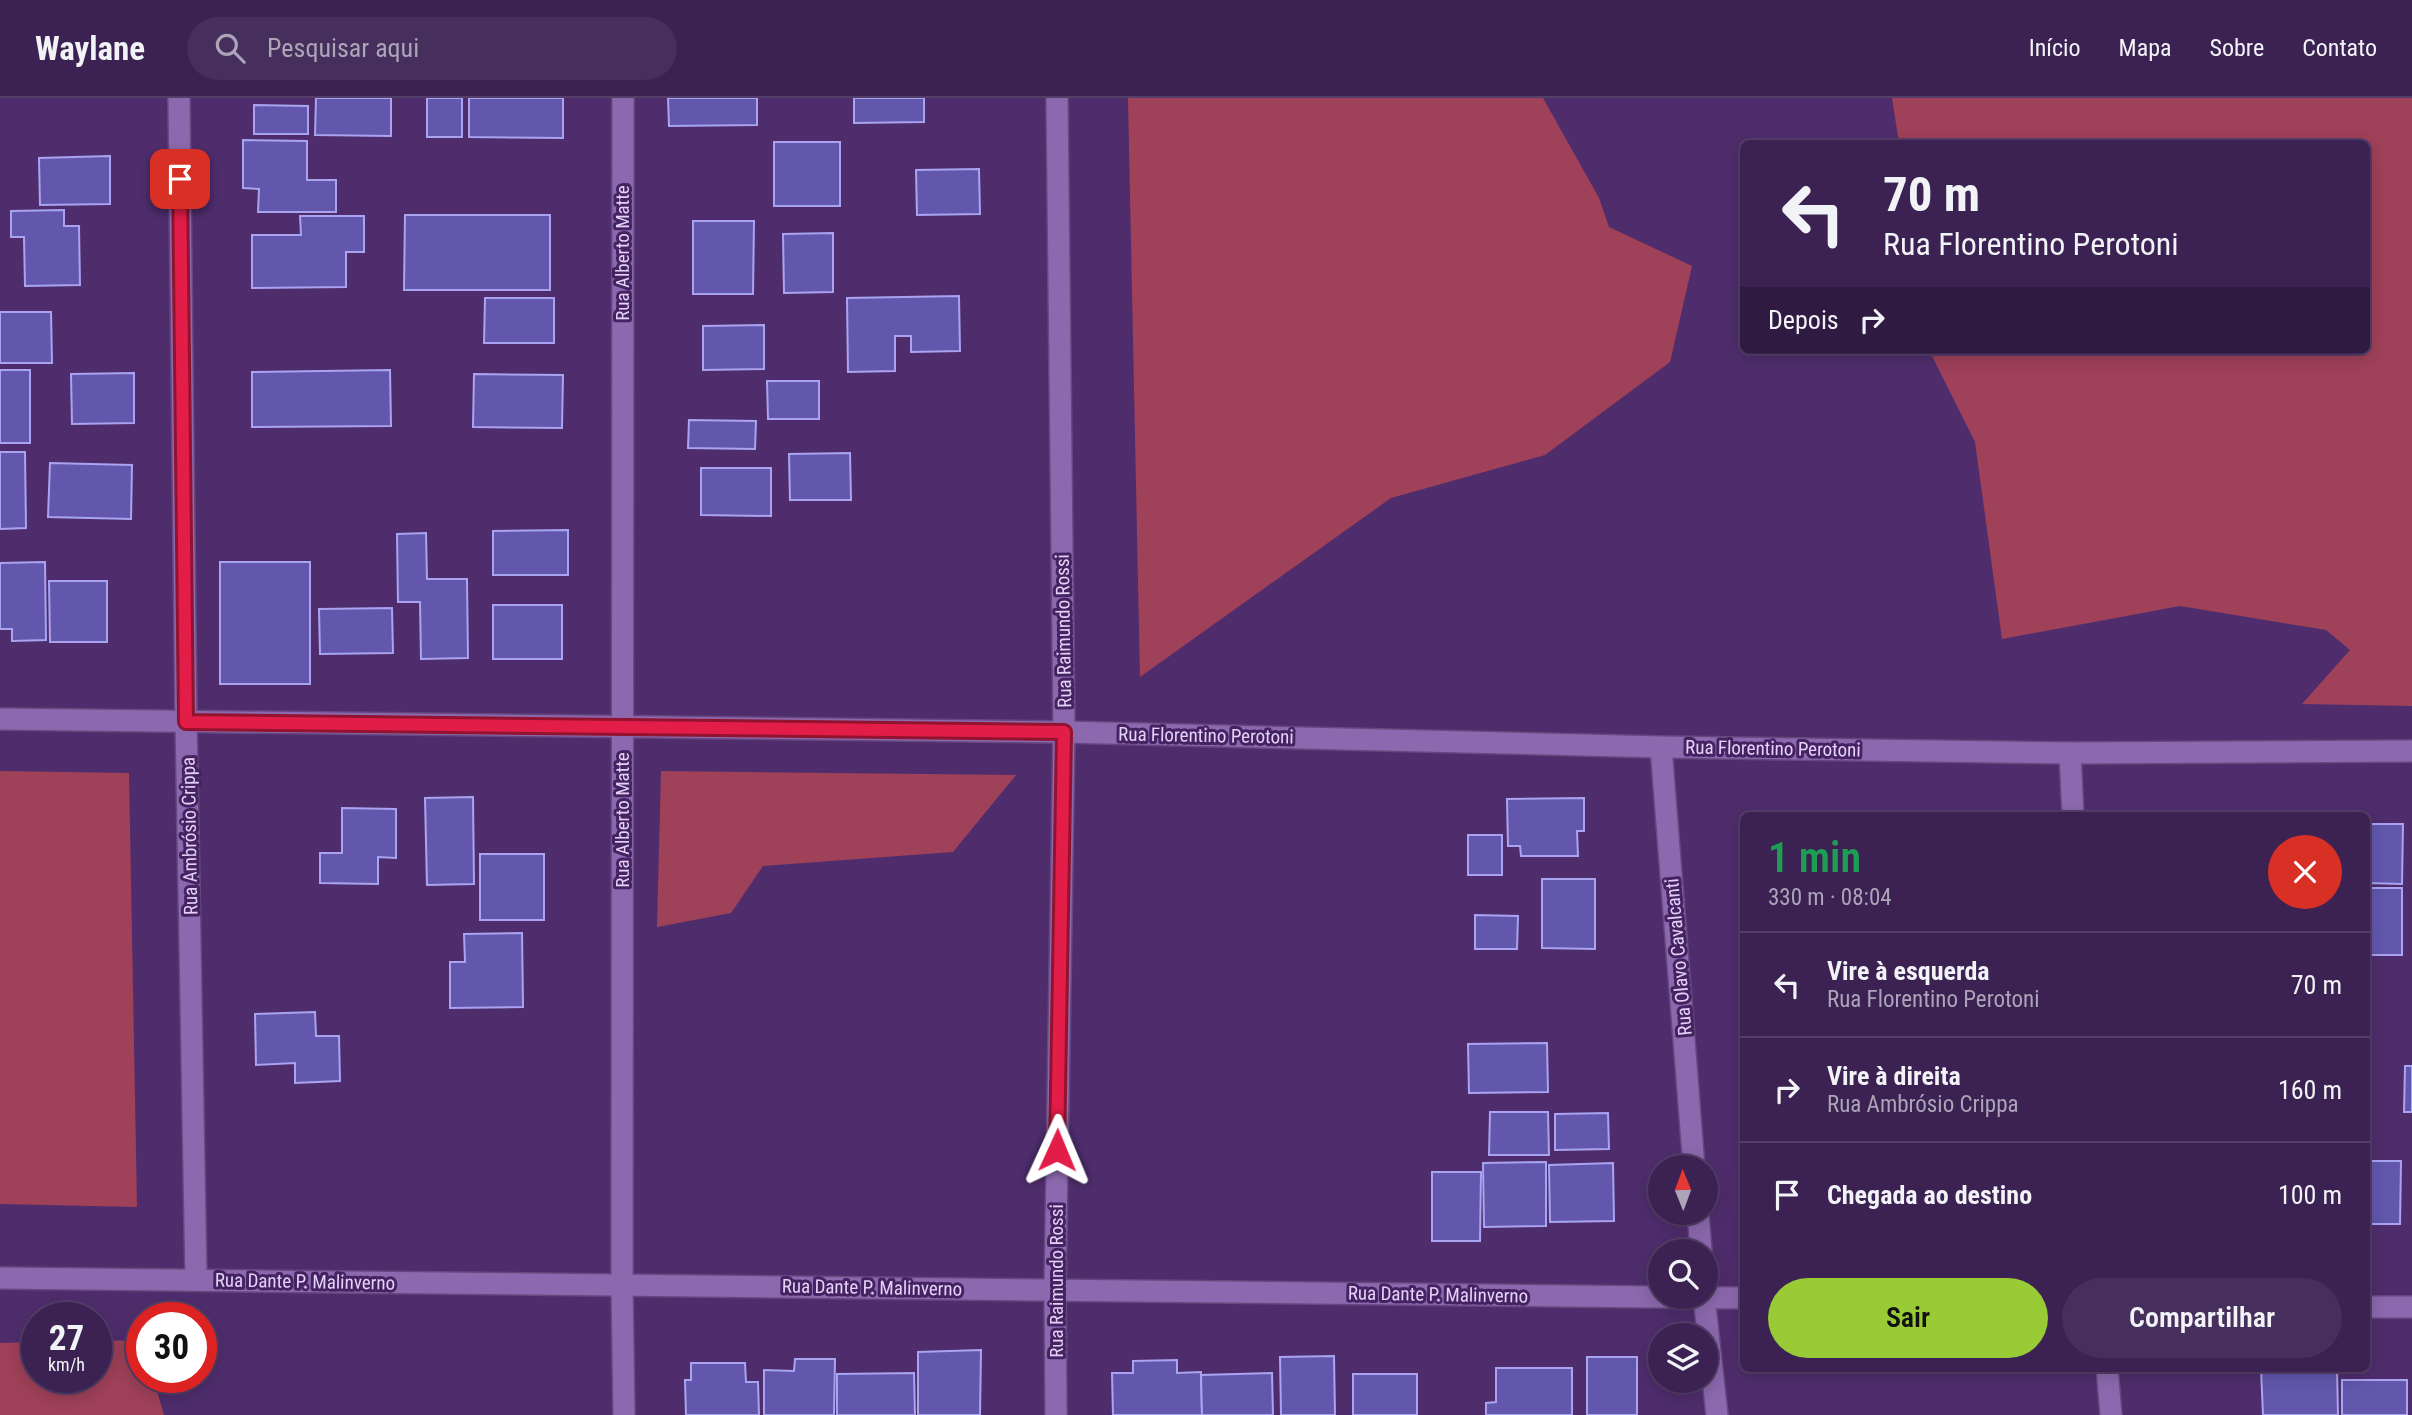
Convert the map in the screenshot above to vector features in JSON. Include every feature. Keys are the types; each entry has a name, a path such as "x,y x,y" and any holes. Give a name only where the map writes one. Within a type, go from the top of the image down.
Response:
{"street":[{"name":"Rua Ambrósio Crippa","path":"179,98 196,1280"},
{"name":"Rua Alberto Matte","path":"623,98 624,1415"},
{"name":"Rua Raimundo Rossi","path":"1056,98 1064,732 1055,1290 1056,1415"},
{"name":"Rua Florentino Perotoni","path":"0,719 1064,732 1661,747 2070,753 2412,751"},
{"name":"Rua Olavo Cavalcanti","path":"1661,747 1693,1155"},
{"path":"2070,753 2073,812"},
{"name":"Rua Dante P. Malinverno","path":"0,1278 1648,1296"},
{"name":"Rua Dante P. Malinverno","path":"1718,1297 1740,1298"},
{"path":"2370,1307 2412,1307"},
{"path":"1705,1309 1717,1415"},
{"path":"2107,1372 2111,1415"}],"shaded area":[{"path":"1128,98 1543,98 1599,198 1609,227 1692,266 1670,362 1545,455 1391,498 1140,677"},
{"path":"1892,98 2412,98 2412,706 2302,704 2350,650 2326,630 2180,606 2002,639 1975,442 1931,354 2370,354 2370,140 1899,140"},
{"path":"0,771 129,773 137,1207 0,1204"},
{"path":"661,771 1016,775 953,852 763,866 731,913 657,927"},
{"path":"126,1340 126,1393 158,1393 164,1415 0,1415 0,1343 21,1342 21,1393 112,1393 112,1341"}],"building":[{"path":"316,98 391,98 391,136 315,135"},
{"path":"427,98 462,98 462,137 427,137"},
{"path":"469,98 563,98 563,138 469,137"},
{"path":"668,98 757,98 757,125 669,126"},
{"path":"854,98 924,98 924,122 854,123"},
{"path":"254,105 308,106 308,134 254,134"},
{"path":"243,140 307,141 307,180 336,180 336,212 258,212 259,189 243,188"},
{"path":"774,142 840,142 840,206 774,206"},
{"path":"110,156 110,204 40,205 39,158"},
{"path":"979,169 980,214 917,215 916,170"},
{"path":"64,210 64,226 79,226 80,285 25,286 24,237 11,237 11,211"},
{"path":"405,215 550,215 550,290 404,290"},
{"path":"300,216 364,216 364,252 346,252 346,287 252,288 252,235 301,235"},
{"path":"693,221 754,221 753,294 693,294"},
{"path":"833,233 833,292 784,293 783,234"},
{"path":"959,296 960,351 911,352 911,336 895,336 895,371 848,372 847,298"},
{"path":"485,298 554,298 554,343 484,343"},
{"path":"0,312 51,312 52,363 0,363"},
{"path":"764,325 764,369 703,370 703,326"},
{"path":"0,370 30,370 30,443 0,443"},
{"path":"390,370 391,426 252,427 252,372"},
{"path":"134,373 134,423 72,424 71,374"},
{"path":"474,374 563,375 562,428 473,427"},
{"path":"767,381 819,381 819,419 768,419"},
{"path":"689,420 756,421 755,449 688,448"},
{"path":"0,452 25,452 26,528 0,529"},
{"path":"850,453 851,500 790,500 789,454"},
{"path":"50,463 132,465 131,519 48,517"},
{"path":"701,468 771,468 771,516 701,515"},
{"path":"568,530 568,575 493,575 493,531"},
{"path":"426,533 427,579 467,579 468,658 421,659 420,602 398,602 397,534"},
{"path":"45,562 46,640 12,641 12,629 0,629 0,563"},
{"path":"220,562 310,562 310,684 220,684"},
{"path":"49,581 107,581 107,642 50,642"},
{"path":"493,605 562,605 562,659 493,659"},
{"path":"392,608 393,653 320,654 319,609"},
{"path":"473,797 474,884 427,885 425,798"},
{"path":"1584,798 1584,831 1577,831 1578,856 1521,856 1520,846 1508,846 1507,799"},
{"path":"342,808 396,809 396,858 378,857 378,884 320,883 320,853 342,853"},
{"path":"2370,824 2403,824 2402,884 2370,883"},
{"path":"1468,835 1502,835 1502,875 1468,875"},
{"path":"480,854 544,854 544,920 480,920"},
{"path":"1542,879 1595,879 1595,949 1542,948"},
{"path":"2370,888 2402,888 2402,955 2370,955"},
{"path":"1475,915 1518,916 1517,949 1475,949"},
{"path":"522,933 523,1007 450,1008 450,962 465,962 464,934"},
{"path":"315,1012 316,1036 339,1036 340,1081 295,1083 295,1063 256,1065 255,1014"},
{"path":"1547,1043 1548,1092 1469,1093 1468,1044"},
{"path":"2405,1066 2412,1066 2412,1112 2404,1112"},
{"path":"1490,1112 1548,1112 1549,1155 1489,1155"},
{"path":"1608,1113 1609,1149 1555,1150 1555,1114"},
{"path":"2370,1161 2401,1161 2400,1224 2370,1224"},
{"path":"1546,1162 1546,1226 1484,1227 1483,1163"},
{"path":"1613,1163 1614,1221 1550,1222 1549,1165"},
{"path":"1432,1172 1481,1172 1480,1241 1432,1241"},
{"path":"981,1350 980,1415 918,1415 918,1352"},
{"path":"1334,1356 1335,1415 1281,1415 1280,1357"},
{"path":"1587,1357 1637,1357 1637,1415 1587,1415"},
{"path":"795,1359 835,1359 834,1415 764,1415 764,1370 794,1371"},
{"path":"1177,1360 1177,1373 1201,1372 1202,1415 1113,1415 1112,1373 1133,1373 1133,1361"},
{"path":"691,1363 745,1363 746,1382 758,1382 759,1415 686,1415 685,1380 691,1380"},
{"path":"1496,1368 1572,1368 1572,1415 1486,1415 1486,1403 1496,1402"},
{"path":"2261,1372 2337,1372 2338,1415 2263,1415"},
{"path":"914,1373 915,1415 837,1415 837,1374"},
{"path":"1272,1373 1273,1415 1202,1415 1201,1375"},
{"path":"1353,1374 1417,1374 1417,1415 1353,1415"},
{"path":"2342,1380 2407,1380 2407,1415 2342,1415"}],"route":[{"path":"180,179 186,722 1064,732 1057,1150"}]}
